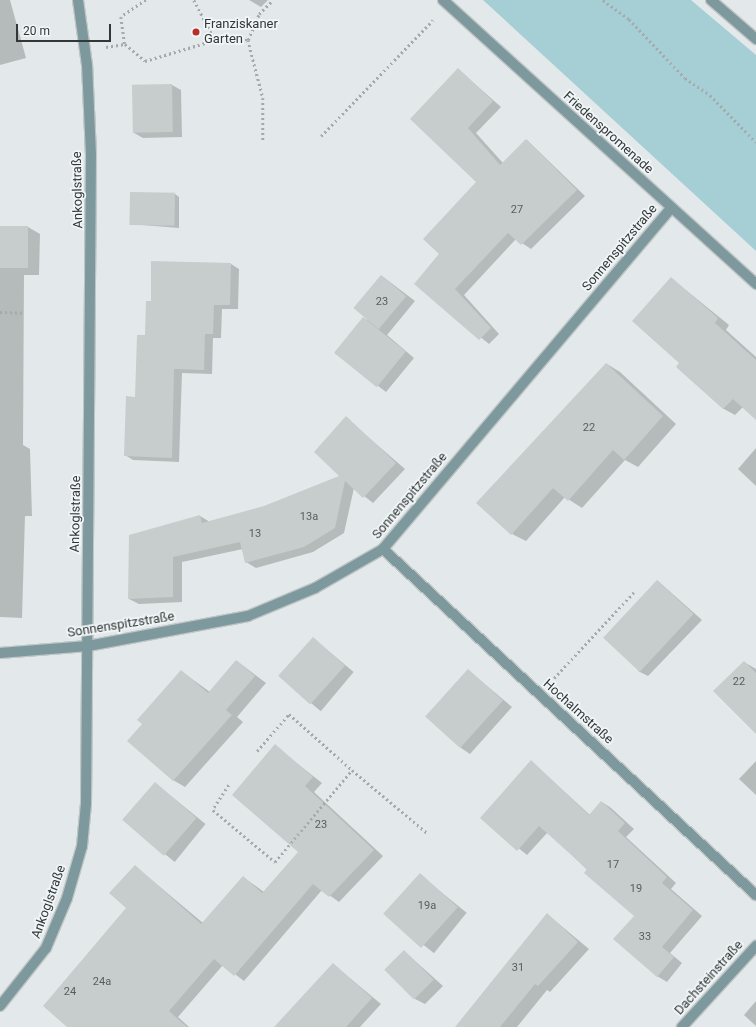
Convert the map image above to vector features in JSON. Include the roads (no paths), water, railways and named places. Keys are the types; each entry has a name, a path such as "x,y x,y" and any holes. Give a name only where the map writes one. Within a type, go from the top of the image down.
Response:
{"street":[{"name":"Ankoglstraße","path":"0,1006 46,948 67,898 82,846 86,804 91,155 87,65 78,0"},
{"path":"710,0 756,39"},
{"name":"Friedenspromenade","path":"446,2 756,284"},
{"name":"Sonnenspitzstraße","path":"0,653 88,646 248,616 315,588 383,549 671,208"},
{"name":"Hochalmstraße","path":"383,549 756,895"},
{"name":"Dachsteinstraße","path":"682,1027 756,946"}],"place":[{"name":"Franziskaner Garten","path":"196,32"}]}
